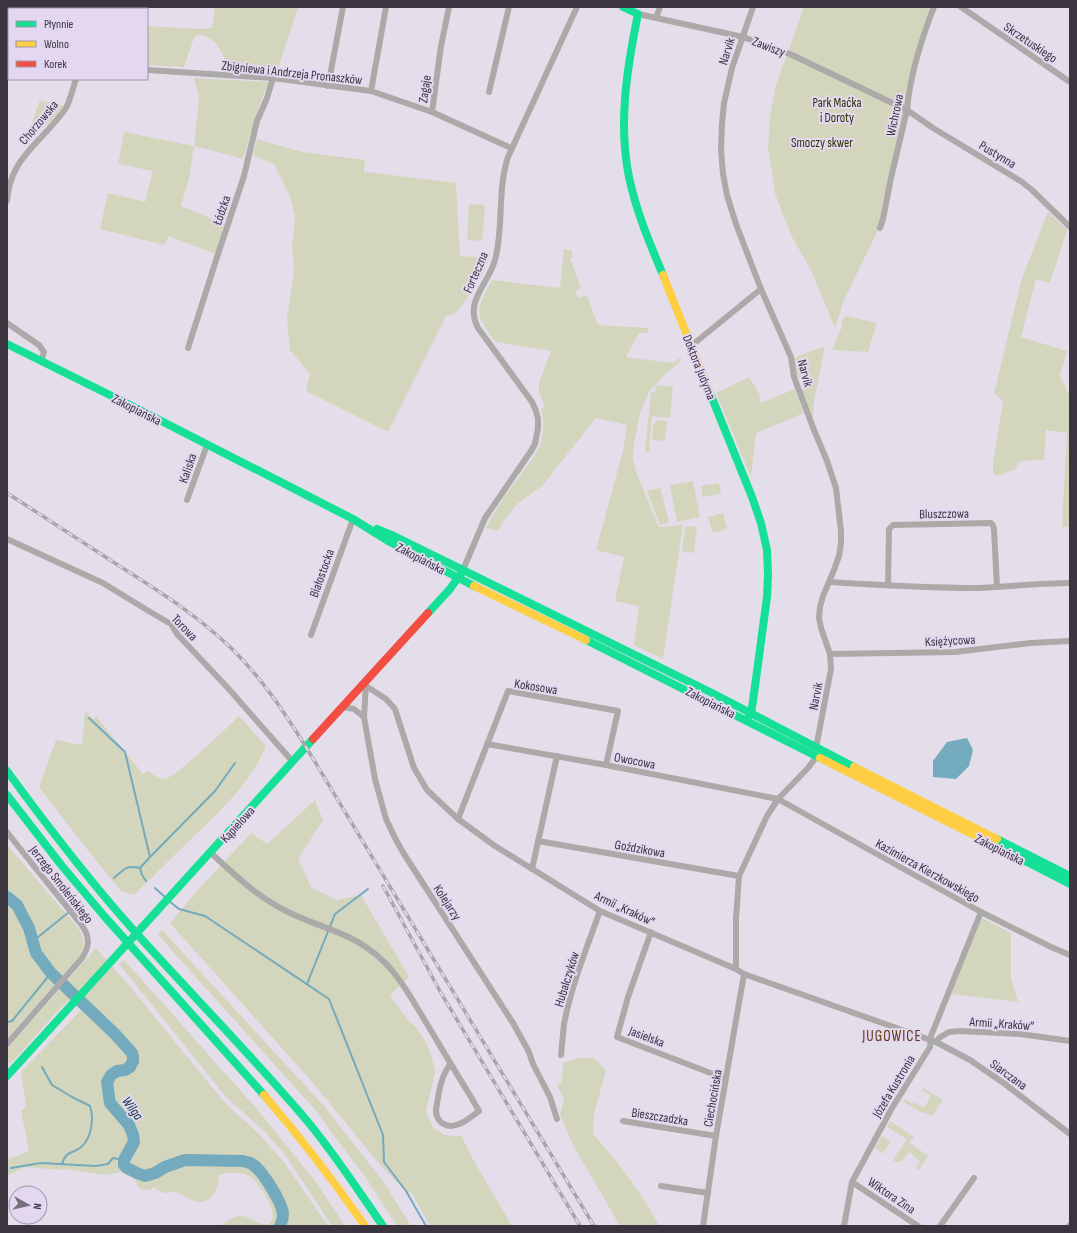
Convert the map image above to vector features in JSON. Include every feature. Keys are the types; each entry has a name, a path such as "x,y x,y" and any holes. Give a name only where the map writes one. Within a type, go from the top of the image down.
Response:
{"main road":[{"name":"Zawiszy","path":"623,7 638,14"},
{"name":"Doktora Judyma","path":"638,14 628,66 625,94 625,140 628,172 635,202 644,228 752,497 761,523 767,550 767,597 749,717"},
{"name":"Zakopiańska","path":"7,344 353,519 394,536 463,570 1070,884"},
{"name":"Zakopiańska","path":"353,519 390,542 458,578 749,717"},
{"name":"Kąpielowa","path":"8,1073 59,1020 343,707 366,684 450,589 463,570"},
{"name":"Zakopiańska","path":"817,752 1070,876"},
{"path":"7,772 88,878 136,933 304,1117 336,1159 383,1226"},
{"path":"7,795 79,887 242,1069 297,1133 336,1184 365,1226"}],"street":[{"path":"328,86 343,7"},
{"path":"371,91 386,7"},
{"name":"Zagaje","path":"449,7 441,46 432,112 511,148"},
{"path":"490,92 509,7"},
{"name":"Forteczna","path":"463,570 485,518 535,444 538,428 536,411 532,402 478,328 473,314 474,303 476,296 487,279 495,261 504,173 511,148 577,7"},
{"path":"656,18 660,7"},
{"name":"Narvik","path":"753,7 730,76 724,103 721,149 723,174 727,195 736,224 761,289 791,357 794,377 836,488 841,543 839,556 820,607 819,618 830,654 831,668 817,752"},
{"name":"Wichrowa","path":"880,228 907,110 917,57 924,32 934,7"},
{"name":"Skrzetuskiego","path":"961,7 1070,82"},
{"name":"Zawiszy","path":"638,14 743,37 790,54 907,110"},
{"name":"Zbigniewa i Andrzeja Pronaszków","path":"148,70 273,78 371,91 432,112"},
{"name":"Łódzka","path":"188,348 244,176 257,121 267,98 273,78"},
{"name":"Chorzowska","path":"7,201 12,176 19,162 66,106 76,80"},
{"name":"Pustynna","path":"907,110 933,128 1022,182 1070,227"},
{"path":"691,346 761,289"},
{"path":"7,323 39,345 44,352 41,361"},
{"name":"Kaliska","path":"187,500 207,444"},
{"name":"Białostocka","path":"311,635 353,519"},
{"name":"Bluszczowa","path":"888,585 889,529 893,525 991,523 994,529 997,587"},
{"name":"Torowa","path":"7,539 103,583 171,624 177,634 227,687 293,762"},
{"path":"830,582 937,588 997,587 1041,583 1070,583"},
{"name":"Księżycowa","path":"830,654 948,652 979,650 1031,643 1070,641"},
{"name":"Kolejarzy","path":"366,684 364,717 375,779 382,808 391,829 408,860 513,1024 529,1052 532,1064 550,1097 557,1118"},
{"name":"Armii „Kraków”","path":"366,684 386,699 395,709 414,768 426,790 458,819 495,846 600,911 736,969 744,974 933,1041 949,1032 961,1031 1020,1034 1070,1041"},
{"name":"Kokosowa","path":"458,819 508,691 618,711 606,765"},
{"path":"343,707 354,709 364,717"},
{"name":"Owocowa","path":"487,744 606,765 778,799"},
{"path":"736,969 736,920 739,876 767,816 778,799 808,768 817,752"},
{"path":"532,869 557,756"},
{"name":"Kazimierza Kierzkowskiego","path":"778,799 981,912 1070,955"},
{"name":"Jerzego Smoleńskiego","path":"7,832 86,930 88,942 86,953 7,1044"},
{"name":"Goździkowa","path":"538,841 739,876"},
{"path":"210,853 265,900 301,918 349,936 371,950 390,968 407,991 451,1064 479,1111 458,1125 448,1126 437,1117 436,1110 444,1074 451,1064"},
{"name":"Hubalczyków","path":"562,1055 564,1026 567,1010 600,911"},
{"name":"Józefa Kustronia","path":"844,1226 852,1182 892,1108 933,1041 931,1036 981,912"},
{"name":"Jasielska","path":"651,932 628,997 617,1037 726,1079"},
{"name":"Ciechocińska","path":"704,1226 716,1136 744,974"},
{"name":"Siarczana","path":"933,1041 970,1060 1005,1084 1070,1134"},
{"name":"Bieszczadzka","path":"623,1121 716,1136"},
{"path":"940,1226 974,1178"},
{"name":"Wiktora Zina","path":"852,1182 910,1224 918,1226"},
{"path":"661,1186 708,1193"}],"green space":[{"path":"215,7 298,7 277,72 229,69 218,46 209,38 197,35 194,38 184,67 148,65 148,26 201,29 212,28"},
{"name":"Park Maćka i Doroty","path":"804,7 932,7 903,118 884,209 877,232 845,298 835,328 811,270 793,239 780,207 775,193 768,148 770,118 775,88"},
{"path":"194,78 269,82 260,103 243,159 194,146 199,97"},
{"path":"40,100 64,106 58,115 44,127 32,122"},
{"path":"124,132 194,146 189,178 181,206 224,224 215,254 169,236 164,245 100,229 108,193 145,202 153,171 118,164"},
{"path":"257,139 302,152 365,160 364,173 366,172 456,183 460,256 489,258 484,271 473,290 456,313 446,316 388,432 306,391 310,374 290,350 287,319 294,271 292,246 295,217 290,196 274,164 253,155"},
{"path":"469,204 485,205 482,241 467,240"},
{"path":"1048,212 1067,230 1050,283 1036,279 1021,337 1067,351 1060,376 1068,392 1070,392 1070,527 1062,527 1067,433 1046,430 1044,460 1020,461 1014,470 999,476 993,474 993,463 1003,401 994,393 1022,278"},
{"path":"564,249 571,250 573,257 570,258 581,288 575,291 578,298 587,295 598,325 649,328 648,333 639,333 626,357 673,363 681,357 681,361 663,376 649,392 640,413 633,458 636,472 659,527 683,525 663,659 634,645 639,606 615,601 624,557 596,550 623,451 627,425 596,418 542,486 517,504 502,523 498,531 486,528 498,507 540,446 543,430 543,417 541,409 545,407 539,391 539,383 551,351 496,342 484,325 479,312 480,306 492,280 560,288"},
{"path":"846,316 877,323 868,352 832,350 841,329 843,319"},
{"path":"825,346 814,401 813,421 802,391 805,387 802,378 798,378 793,360 798,356"},
{"path":"749,377 760,395 760,403 795,389 804,413 756,433 751,477 716,393"},
{"path":"656,385 673,387 670,418 652,416 649,452 645,452 651,392 655,392"},
{"path":"657,420 667,421 665,441 652,440 653,426"},
{"path":"693,481 700,517 677,522 670,485"},
{"path":"719,483 721,494 703,497 701,486"},
{"path":"661,488 669,523 660,525 647,491"},
{"path":"723,513 727,529 713,533 708,517"},
{"path":"697,526 694,553 682,551 685,527"},
{"path":"85,711 93,719 96,716 143,774 148,771 163,779 179,770 202,751 239,716 266,746 252,772 234,796 134,895 121,891 39,787 56,740 82,745"},
{"path":"315,800 323,820 298,859 311,887 336,900 361,895 409,977 390,995 407,1019 416,1027 431,1054 435,1072 426,1111 432,1126 444,1135 461,1135 474,1161 512,1226 430,1226 411,1192 406,1192 375,1159 314,1084 170,923 196,892 251,833 267,844"},
{"path":"7,845 79,929 82,936 83,948 80,955 7,1039"},
{"path":"982,918 1011,933 1011,978 1018,1002 951,994"},
{"path":"162,930 325,1107 385,1184 411,1226 397,1226 366,1178 318,1113 158,935"},
{"path":"96,948 122,977 226,1104 258,1133 284,1162 328,1226 220,1226 239,1216 246,1217 262,1224 269,1223 272,1220 272,1209 262,1189 249,1176 238,1173 219,1175 217,1188 211,1198 202,1202 189,1199 176,1192 165,1193 154,1187 149,1190 143,1190 138,1187 134,1179 121,1172 105,1175 66,1169 61,1170 25,1167 7,1176 7,1160 29,1151 21,1111 26,1107 21,1072 86,1005 75,994 11,1063 7,1063 7,1049"},
{"path":"124,960 258,1110 316,1182 345,1226 332,1226 284,1153 265,1132 225,1096 119,964"},
{"path":"578,1058 594,1058 606,1070 594,1114 593,1134 629,1178 645,1201 659,1226 620,1226 573,1145 560,1115 564,1099 557,1086 562,1082 563,1063"},
{"path":"923,1088 943,1100 932,1116 923,1112 922,1113 902,1101 905,1099 924,1108 931,1096 922,1090"},
{"path":"890,1121 914,1137 910,1143 928,1156 919,1170 916,1168 920,1161 909,1152 902,1161 896,1162 893,1160 907,1139 887,1127"},
{"path":"882,1136 892,1143 890,1143 885,1149 886,1151 884,1150 883,1152 885,1155 875,1148"}],"water":[{"path":"967,738 973,750 969,766 956,779 933,777 933,761 947,742"}],"waterway":[{"path":"89,718 125,752 150,857 140,868 146,881"},
{"path":"150,857 215,791 235,763"},
{"path":"114,878 128,867 140,868"},
{"path":"155,888 166,898"},
{"path":"307,984 335,914 368,889"},
{"name":"Wilga","path":"7,897 17,905 29,928 36,953 51,973 114,1033 132,1053 133,1061 130,1067 125,1070 117,1071 111,1075 107,1082 110,1103 129,1125 133,1135 134,1142 124,1160 124,1165 127,1168 145,1176 185,1160 243,1161 250,1163 256,1167 266,1179 279,1202 283,1214 280,1226"},
{"path":"169,901 179,909 205,916 329,999 383,1135 384,1162 406,1191 426,1226"},
{"path":"32,942 74,908"},
{"path":"7,1022 12,1021 51,973"},
{"path":"42,1067 52,1085 90,1106 92,1122 87,1139 80,1148 69,1153 65,1157 62,1164"},
{"path":"11,1168 41,1163 96,1166 108,1164 113,1158 124,1160"}],"railway":[{"path":"7,493 180,606 231,648 263,683 306,747 594,1226"},
{"path":"383,886 441,993 580,1226"}],"traffic: fast":[{"path":"623,7 638,14 630,55 625,96 624,136 626,157 629,177 639,215 663,275"},
{"path":"7,344 353,519 390,542 474,586"},
{"path":"710,393 752,497 761,523 767,550 767,597 753,701 751,713 748,718"},
{"path":"377,529 714,694 854,767"},
{"path":"428,613 450,589 462,572"},
{"path":"586,640 820,758"},
{"path":"7,1076 313,739"},
{"path":"7,771 70,854 120,914 314,1129 335,1156 383,1226"},
{"path":"7,795 62,866 105,917 264,1095"},
{"path":"997,839 1070,876"},
{"path":"994,845 1070,884"}],"traffic: slow":[{"path":"663,275 710,393"},
{"path":"474,586 586,640"},
{"path":"820,758 994,845"},
{"path":"854,767 997,839"},
{"path":"264,1095 316,1159 365,1226"}],"traffic: jam":[{"path":"313,739 428,613"}],"district":[{"name":"JUGOWICE","path":"892,1036"}],"park label":[{"name":"Smoczy skwer","path":"822,142"}]}
